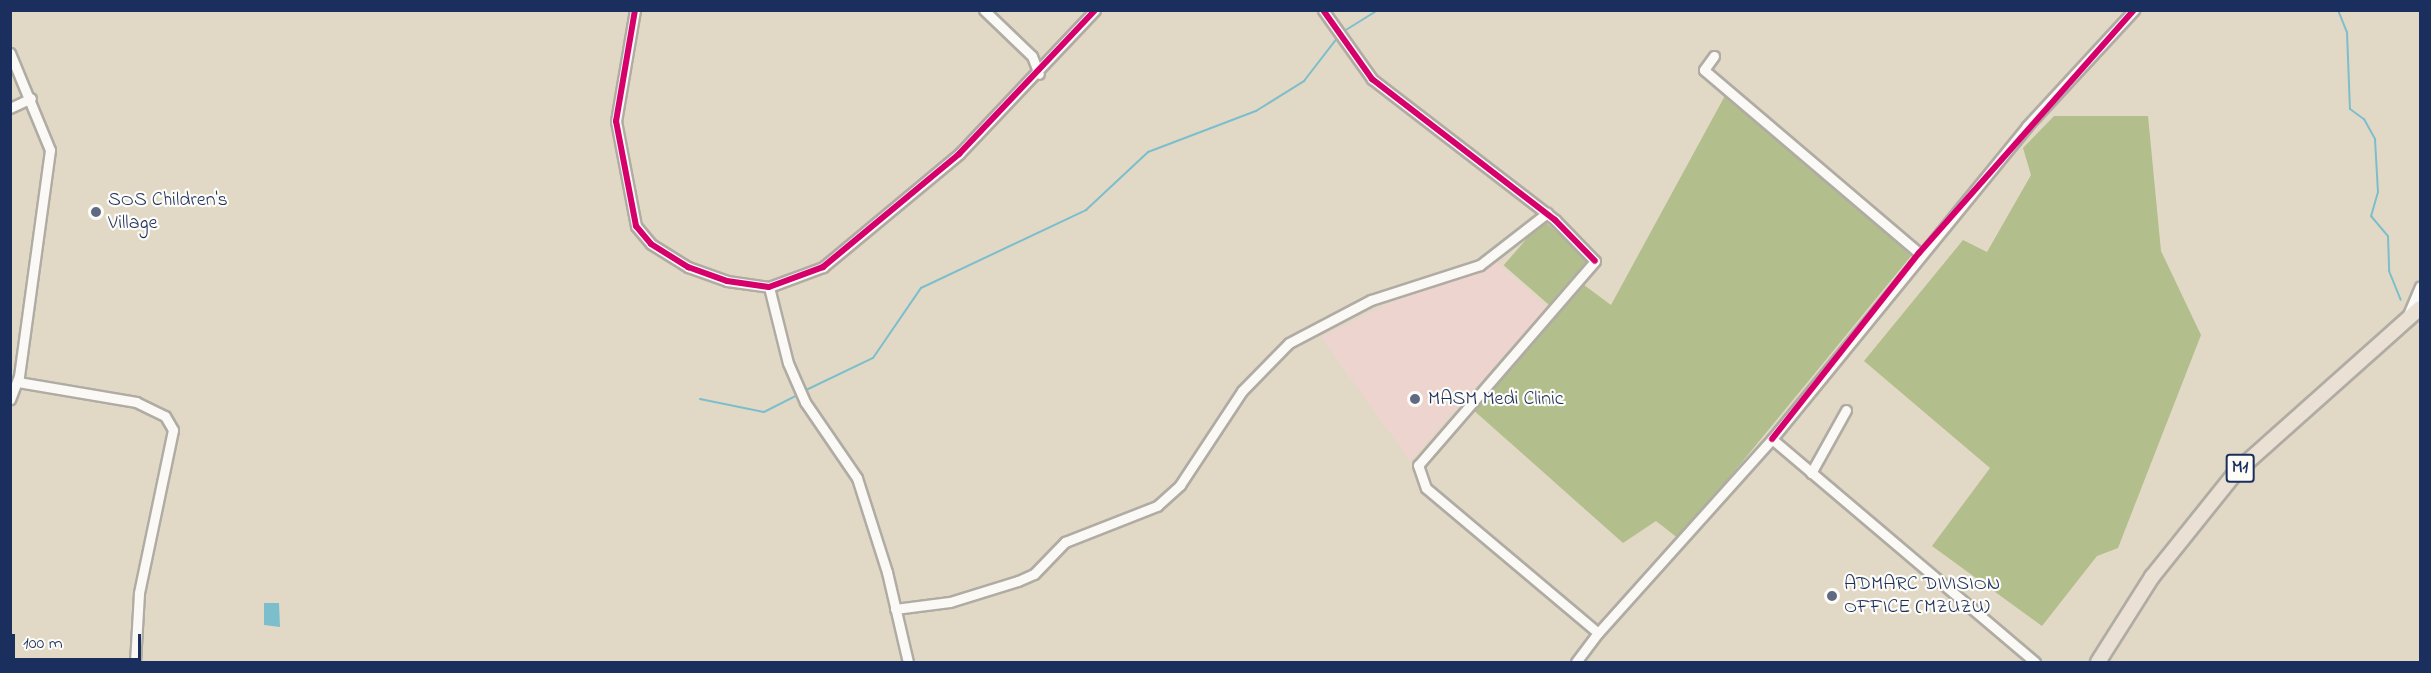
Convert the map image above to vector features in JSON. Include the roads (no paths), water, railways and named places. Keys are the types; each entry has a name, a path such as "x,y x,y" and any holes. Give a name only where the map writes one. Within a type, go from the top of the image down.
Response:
{"highway":[{"name":"M1","path":"2098,663 2152,577 2236,471 2421,308"}],"street":[{"path":"635,10 616,129 638,231 688,267 719,279 769,286 823,267 974,141 1039,74 1095,10"},
{"path":"984,10 1032,56 1039,74"},
{"path":"1323,10 1372,79 1547,213 1595,261 1423,452 1418,469 1426,488 1598,633"},
{"path":"1576,663 1598,633 1772,439 1919,253 2134,10"},
{"path":"10,53 31,98 50,150 18,382 10,399"},
{"path":"1714,56 1704,70 1919,253"},
{"path":"10,108 31,98"},
{"path":"895,609 950,602 1018,581 1034,574 1065,543 1157,507 1180,485 1242,391 1289,343 1371,300 1480,265 1547,213"},
{"path":"769,286 798,387 857,478 895,609 908,663"},
{"path":"2405,321 2421,287"},
{"path":"18,382 136,402 165,417 173,430 139,593 135,663"},
{"path":"1810,473 1846,410"},
{"path":"1772,439 2035,663"}],"water":[{"path":"264,603 279,603 280,627 264,625"}],"waterway":[{"path":"1341,33 1378,10"},
{"path":"2338,10 2347,32 2350,109 2364,119 2375,139 2378,192 2371,216 2388,236 2389,271 2401,300"},
{"path":"804,391 873,358 921,288 1086,210 1148,152 1256,111 1304,81 1338,37"},
{"path":"700,399 764,412 799,394"}],"place":[{"name":"SOS Children's Village","path":"96,212"},
{"name":"MASM Medi Clinic","path":"1415,399"},
{"name":"ADMARC DIVISION OFFICE (MZUZU)","path":"1832,596"}]}
